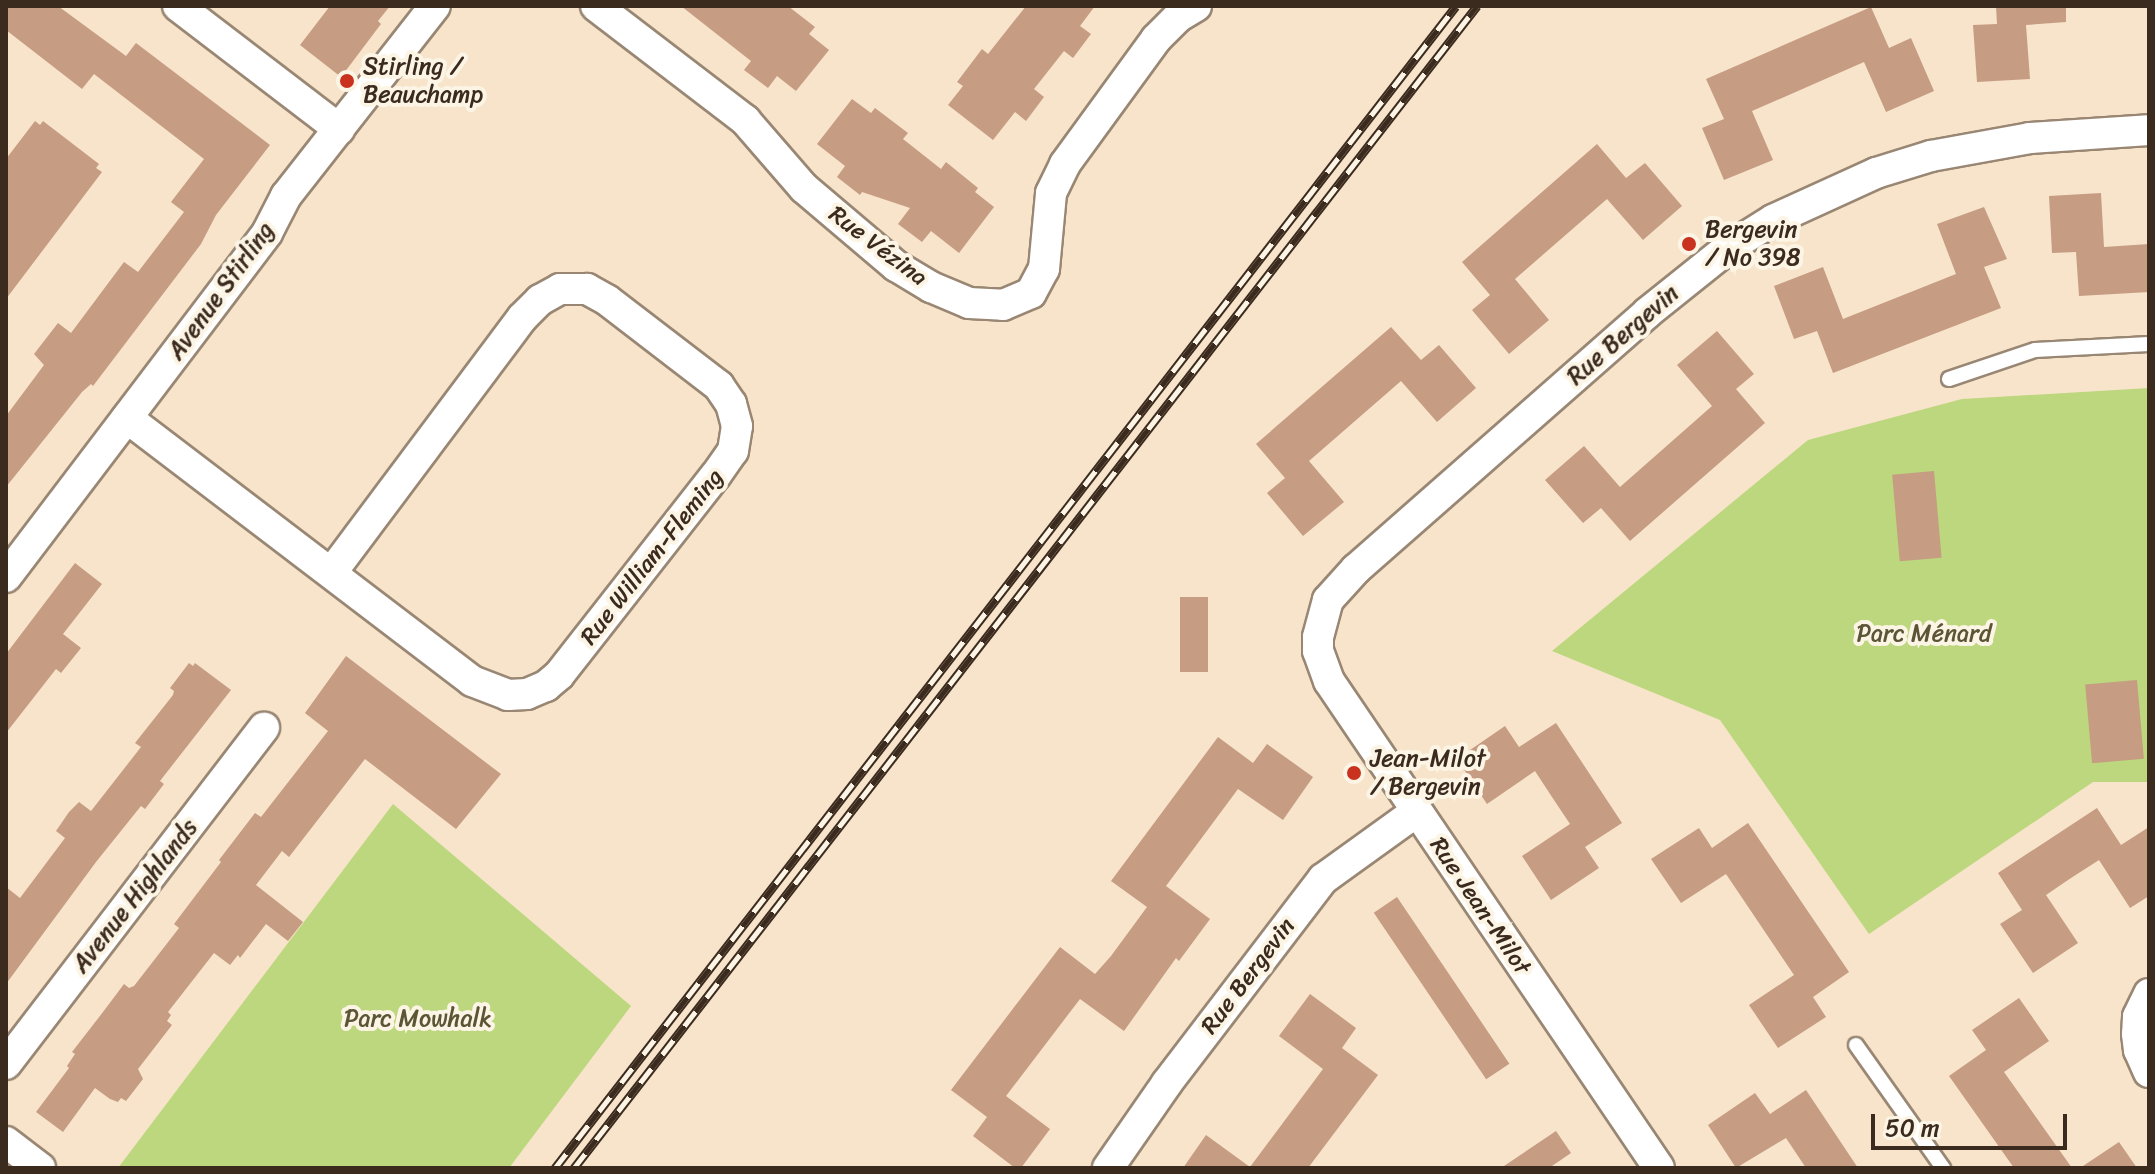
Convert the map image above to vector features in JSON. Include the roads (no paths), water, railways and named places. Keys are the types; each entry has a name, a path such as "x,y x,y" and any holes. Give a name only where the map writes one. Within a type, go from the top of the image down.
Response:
{"street":[{"path":"178,6 339,129"},
{"name":"Avenue Stirling","path":"6,577 267,233 286,196 435,6"},
{"name":"Rue Vézina","path":"596,6 745,120 804,188 896,266 931,287 969,303 1003,305 1031,293 1044,269 1051,193 1065,164 1156,39 1178,17 1196,6"},
{"name":"Rue Bergevin","path":"1318,637 1328,600 1356,569 1667,297 1727,249 1773,220 1863,178 1931,156 2030,138 2149,130"},
{"name":"Rue William-Fleming","path":"127,418 332,572 490,690 508,695 527,694 546,686 604,619 733,451 737,426 731,404 719,386 607,300 587,289 560,289 540,300 522,318 332,572"},
{"name":"Rue Jean-Milot","path":"1318,637 1318,651 1329,681 1659,1168"},
{"name":"Avenue Highlands","path":"6,1064 264,728"},
{"name":"Rue Bergevin","path":"1108,1168 1167,1083 1323,879 1416,812"},
{"path":"2149,994 2138,1017 2137,1034 2139,1050 2149,1072"},
{"path":"6,1142 40,1168"}],"lane":[{"path":"1949,379 2035,350 2149,344"},
{"path":"1856,1045 1943,1168"}],"railway":[{"path":"555,1168 1456,6"},
{"path":"574,1168 1477,6"}],"place":[{"name":"Stirling / Beauchamp","path":"347,81"},
{"name":"Bergevin / No 398","path":"1689,244"},
{"name":"Jean-Milot / Bergevin","path":"1354,773"}],"park label":[{"name":"Parc Ménard","path":"1924,634"},
{"name":"Parc Mowhalk","path":"418,1019"}]}
